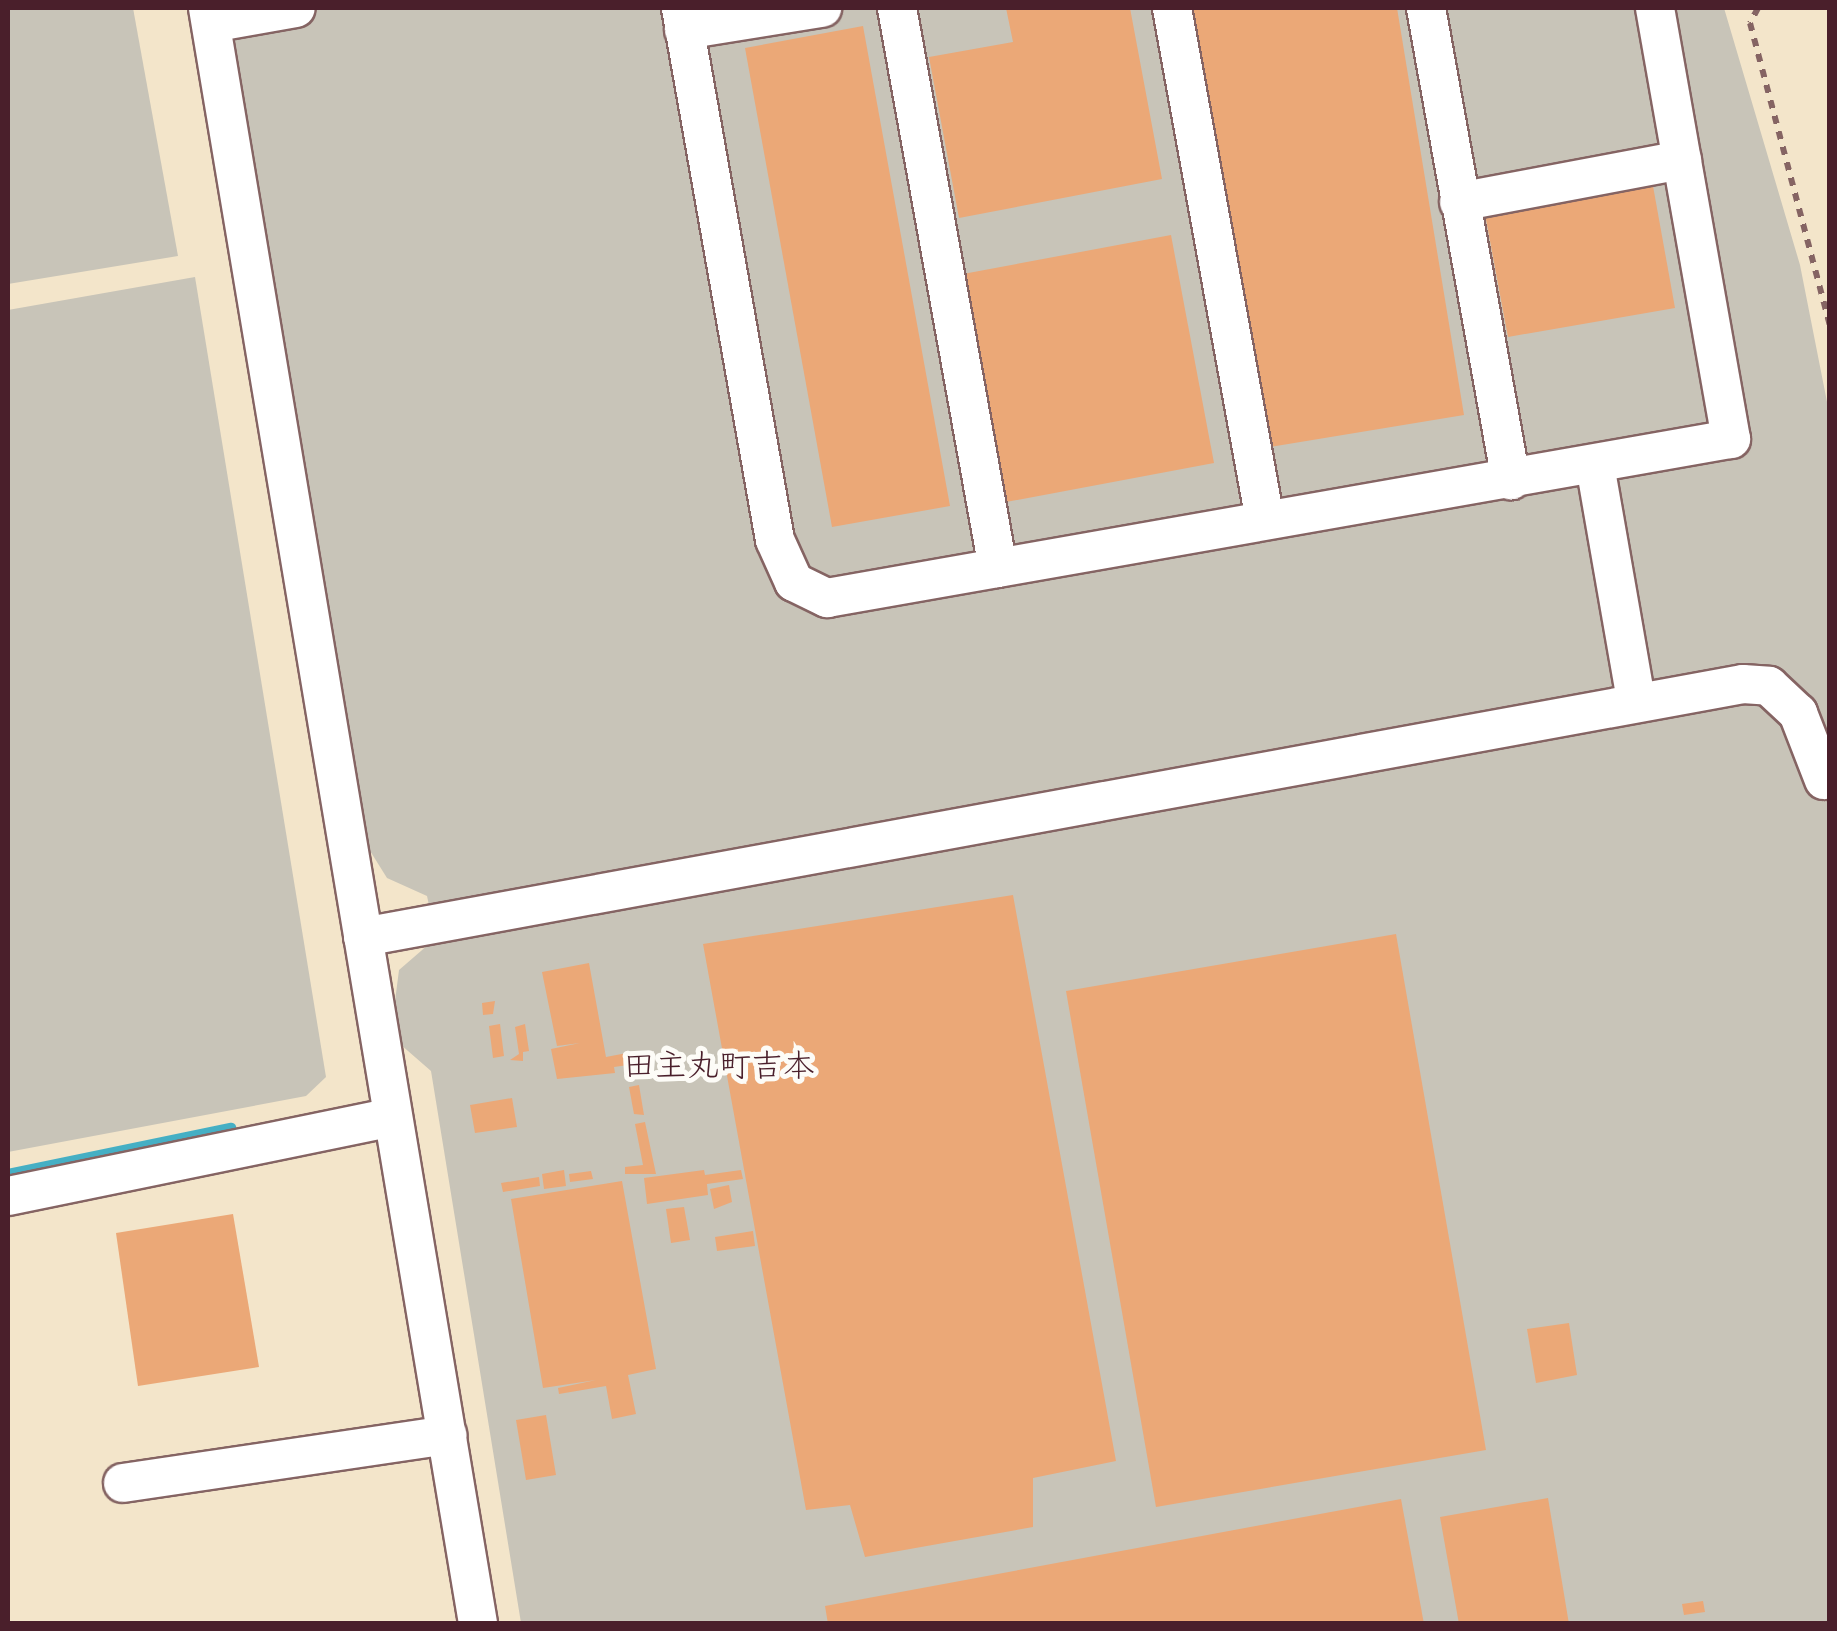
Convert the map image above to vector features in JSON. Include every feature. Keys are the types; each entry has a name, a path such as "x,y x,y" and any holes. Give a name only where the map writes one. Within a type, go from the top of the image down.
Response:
{"street":[{"path":"296,8 209,15 478,1624"},
{"path":"822,8 683,19 775,540 794,582 827,598 1731,439 1655,8"},
{"path":"896,8 998,568"},
{"path":"1172,8 1265,520"},
{"path":"1426,8 1511,480"},
{"path":"1460,202 1682,160"},
{"path":"1595,464 1636,699"},
{"path":"363,937 1636,699 1769,686 1806,725 1824,780"},
{"path":"8,1196 392,1118"},
{"path":"122,1482 447,1434"}],"path":[{"path":"1758,8 1750,23 1830,325"}],"shaded area":[{"path":"8,8 133,8 178,256 8,284"},
{"path":"224,8 1724,8 1800,265 1829,412 1829,1623 521,1623 431,1071 400,1044 394,1009 399,970 436,938 427,896 387,878 367,846"},
{"path":"195,277 326,1077 306,1096 8,1152 8,310"}],"building":[{"path":"1006,8 1130,8 1162,179 959,218 929,57 1013,42"},
{"path":"1191,8 1397,8 1464,415 1264,448"},
{"path":"863,26 950,506 832,527 745,48"},
{"path":"1653,186 1675,308 1508,337 1485,214"},
{"path":"1171,235 1214,463 1006,502 963,274"},
{"path":"1013,895 1116,1461 1033,1478 1033,1527 865,1557 850,1505 806,1510 703,944"},
{"path":"1396,934 1486,1450 1156,1507 1066,991"},
{"path":"589,963 606,1057 632,1052 635,1070 628,1065 614,1067 615,1073 557,1079 551,1049 580,1043 557,1046 542,972"},
{"path":"495,1001 493,1014 483,1015 482,1003"},
{"path":"500,1024 504,1056 493,1058 489,1026"},
{"path":"525,1024 529,1051 523,1052 523,1061 510,1060 519,1054 515,1027"},
{"path":"639,1085 644,1115 634,1114 629,1087"},
{"path":"512,1098 517,1127 475,1133 470,1105"},
{"path":"645,1122 656,1174 625,1174 625,1167 643,1165 635,1124"},
{"path":"564,1170 566,1186 544,1189 542,1174"},
{"path":"704,1170 705,1175 741,1170 743,1179 707,1184 708,1195 647,1204 644,1178"},
{"path":"591,1171 593,1179 570,1182 569,1174"},
{"path":"539,1177 540,1186 503,1192 501,1183"},
{"path":"622,1181 656,1369 628,1375 636,1414 612,1419 606,1386 559,1394 558,1388 596,1380 543,1388 511,1199"},
{"path":"729,1185 732,1202 714,1209 710,1189"},
{"path":"684,1207 690,1240 671,1243 666,1209"},
{"path":"233,1214 259,1367 138,1386 116,1233"},
{"path":"753,1231 755,1246 717,1251 715,1237"},
{"path":"1569,1323 1577,1375 1536,1383 1527,1329"},
{"path":"546,1415 556,1475 526,1480 516,1420"},
{"path":"1548,1498 1569,1624 1459,1624 1440,1517"},
{"path":"1401,1499 1424,1624 828,1624 825,1606"},
{"path":"1703,1601 1705,1612 1684,1615 1682,1604"}],"waterway":[{"path":"8,1174 231,1128"}],"district":[{"name":"田主丸町吉本","path":"719,1065"}]}
